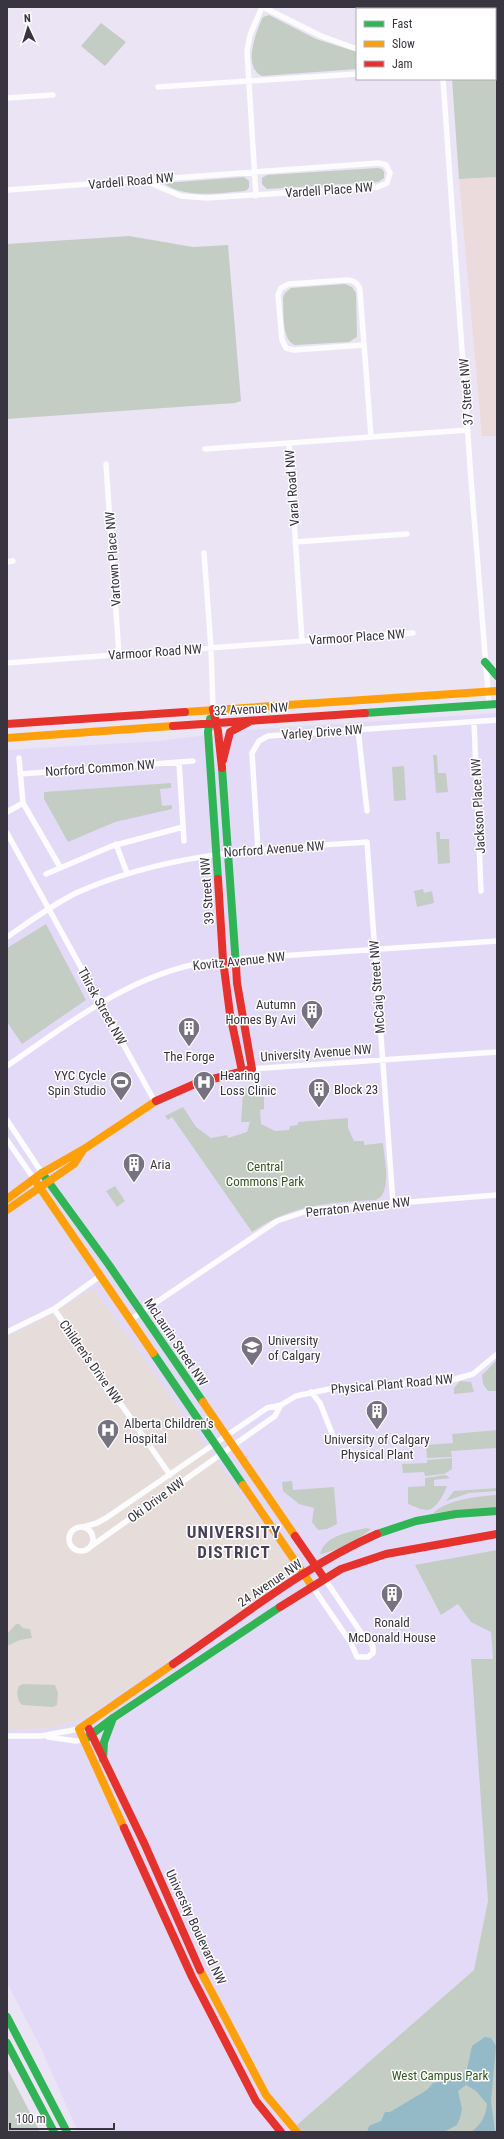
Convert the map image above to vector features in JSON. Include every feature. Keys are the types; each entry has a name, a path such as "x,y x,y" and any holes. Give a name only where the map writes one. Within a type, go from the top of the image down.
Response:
{"street":[{"path":"256,196 248,81 248,44 253,25 262,7 321,36 356,49"},
{"path":"158,87 356,74"},
{"name":"37 Street NW","path":"443,80 485,662 488,692 493,704"},
{"path":"7,98 53,95"},
{"name":"Vardell Place NW","path":"145,181 171,193 191,198 256,196 385,186 389,180 390,173 386,166 379,163 255,172"},
{"name":"Vardell Road NW","path":"7,190 255,172"},
{"path":"364,345 294,350 286,348 282,340 278,295 281,288 289,284 347,280 355,282 360,291 371,437"},
{"name":"Varal Road NW","path":"302,641 288,443 468,430"},
{"path":"205,449 288,443"},
{"name":"Vartown Place NW","path":"106,464 119,655"},
{"path":"295,542 407,534"},
{"name":"39 Street NW","path":"204,552 211,648 212,723 223,960 230,1014 242,1071"},
{"name":"Varmoor Place NW","path":"302,641 413,633"},
{"name":"Varmoor Road NW","path":"7,663 302,641"},
{"path":"485,662 497,676"},
{"name":"32 Avenue NW","path":"7,724 497,691"},
{"name":"32 Avenue NW","path":"7,738 493,704"},
{"name":"Varley Drive NW","path":"258,850 252,753 259,741 268,736 497,720"},
{"path":"222,765 230,732 250,722"},
{"name":"Jackson Place NW","path":"474,722 481,891"},
{"name":"39 Street NW","path":"212,723 222,765 234,960 242,1017 252,1069"},
{"path":"358,729 367,811"},
{"path":"19,758 24,803 60,867"},
{"name":"Norford Common NW","path":"20,774 193,761"},
{"path":"179,762 184,841"},
{"path":"7,812 24,803"},
{"path":"46,874 116,844 183,827"},
{"name":"Thirsk Street NW","path":"7,833 155,1102"},
{"name":"Norford Avenue NW","path":"7,937 49,909 75,894 127,873 179,860 217,853 367,842"},
{"name":"McCaig Street NW","path":"367,842 393,1203"},
{"path":"116,844 127,873"},
{"name":"Kovitz Avenue NW","path":"7,1066 115,994 152,977 185,966 223,960 497,941"},
{"name":"University Avenue NW","path":"7,1199 42,1173 68,1156 84,1149 155,1102 197,1083 252,1069 497,1052"},
{"name":"McLaurin Street NW","path":"7,1120 42,1173 109,1265 141,1314 324,1578"},
{"name":"McLaurin Street NW","path":"7,1140 312,1586"},
{"name":"University Avenue NW","path":"7,1210 74,1164 84,1149"},
{"name":"Perraton Avenue NW","path":"130,1320 278,1221 310,1210 497,1195"},
{"path":"7,1332 54,1309 100,1276"},
{"name":"Children's Drive NW","path":"54,1309 98,1372 106,1388 123,1408 170,1475"},
{"name":"Physical Plant Road NW","path":"225,1436 267,1408 281,1405 296,1396 334,1388 452,1380 474,1374 497,1354"},
{"path":"311,1392 320,1403 335,1441"},
{"name":"Physical Plant Road NW","path":"232,1446 275,1416 281,1405"},
{"name":"Oki Drive NW","path":"83,1527 97,1523 170,1475 225,1436"},
{"name":"Oki Drive NW","path":"90,1547 232,1446"},
{"name":"24 Avenue NW","path":"79,1729 304,1574 355,1544 377,1534 416,1522 456,1514 497,1511"},
{"path":"83,1527 92,1533 93,1540 90,1547 79,1550 70,1543 72,1532 83,1527"},
{"name":"24 Avenue NW","path":"84,1740 91,1733 113,1718 324,1578 341,1569 386,1554 497,1534"},
{"path":"312,1586 351,1643 357,1657 368,1657 373,1653 373,1647 370,1641 364,1637 324,1578"},
{"path":"102,1759 104,1742 113,1718"},
{"name":"University Boulevard NW","path":"87,1724 102,1759 145,1845 211,1991 266,2095 297,2132"},
{"path":"41,1736 79,1729"},
{"name":"University Boulevard NW","path":"79,1729 196,1984 256,2101 281,2132"},
{"path":"7,1736 41,1736 76,1741 84,1740"},
{"path":"7,2017 68,2132"},
{"path":"7,2043 54,2132"}],"shaded area":[{"path":"497,177 497,436 482,436 459,179"},
{"name":"University of Calgary","path":"497,713 497,2132 78,2132 40,2046 7,1983 7,750 159,741 246,730"},
{"name":"Alberta Children's Hospital","path":"93,1288 290,1564 290,1577 83,1718 52,1728 7,1730 7,1337 43,1319"}],"green space":[{"path":"269,15 316,39 356,52 356,69 262,76 256,71 253,65 252,49 263,17"},
{"path":"497,20 497,177 459,179 452,80 496,80"},
{"path":"101,23 126,42 105,66 81,46"},
{"path":"378,168 382,169 384,172 384,178 378,182 267,189 262,184 262,178 267,175"},
{"path":"244,177 249,181 249,187 247,190 224,193 192,193 172,188 164,183"},
{"path":"129,236 193,247 228,245 241,401 235,403 7,419 7,244"},
{"path":"345,284 352,287 356,293 357,337 349,342 295,345 291,342 287,337 284,324 283,298 285,293 291,288"},
{"path":"433,755 437,755 438,773 446,773 448,792 436,793"},
{"path":"404,766 406,800 394,801 392,767"},
{"path":"171,783 171,788 160,789 162,806 172,805 172,809 115,822 68,842 44,799 44,792"},
{"path":"436,832 440,832 440,839 449,839 450,863 438,864"},
{"path":"423,889 424,893 432,891 434,903 417,907 414,891"},
{"path":"46,924 86,1000 22,1044 7,1022 7,948"},
{"name":"Central Commons Park","path":"267,1085 264,1088 264,1109 260,1110 261,1124 275,1131 289,1130 290,1126 298,1125 298,1122 348,1118 348,1128 354,1141 364,1141 364,1145 383,1143 386,1166 386,1184 381,1197 375,1200 326,1204 297,1210 267,1223 252,1232 172,1117 168,1120 165,1116 183,1107 196,1127 211,1138 227,1135 228,1138 247,1132 250,1122 241,1122 243,1093 231,1095 229,1091"},
{"path":"115,1186 125,1201 117,1207 106,1191"},
{"path":"497,1360 497,1391 488,1391 483,1384 482,1375"},
{"path":"460,1381 471,1382 474,1392 454,1394 454,1388"},
{"path":"497,1430 497,1448 451,1451 452,1457 427,1458 426,1445 453,1443 452,1434"},
{"path":"452,1458 452,1469 444,1474 425,1476 424,1472 403,1473 402,1464 427,1463 427,1460"},
{"path":"446,1475 450,1478 434,1480 434,1486 447,1486 442,1497 434,1507 425,1510 408,1504 408,1487 425,1486 425,1478"},
{"path":"292,1481 293,1490 334,1487 337,1524 327,1529 318,1530 312,1522 314,1508 299,1504 283,1491 282,1482"},
{"path":"497,1488 497,1491 469,1493 446,1501 454,1491"},
{"path":"497,1495 497,1507 433,1513 454,1502 481,1496"},
{"path":"366,1528 371,1529 354,1541 332,1551 320,1554 327,1542 333,1538"},
{"name":"West Campus Park","path":"497,1550 497,2132 302,2132 297,2125 474,1970 488,1901 471,1659 493,1659 491,1632 471,1622 458,1604 441,1615 415,1565"},
{"path":"16,1624 19,1624 23,1628 30,1629 32,1638 20,1640 7,1646 7,1634"},
{"path":"23,1684 55,1685 58,1693 57,1705 53,1707 22,1705 17,1694 19,1686"},
{"path":"7,2068 40,2132 7,2132"}],"water":[{"path":"485,2037 491,2038 496,2046 491,2101 495,2132 471,2132 482,2120 487,2104 476,2091 466,2085 458,2091 462,2109 457,2125 444,2132 367,2132 369,2126 381,2121 385,2112 390,2112 427,2090 433,2083 458,2079 467,2069 472,2046"}],"traffic: fast":[{"path":"485,662 497,676"},
{"path":"365,713 497,704"},
{"path":"210,719 208,732 218,879"},
{"path":"222,768 236,966"},
{"path":"42,1173 109,1265 203,1402"},
{"path":"153,1353 243,1485"},
{"path":"377,1534 416,1521 456,1514 497,1511"},
{"path":"84,1740 113,1718 280,1607"},
{"path":"103,1759 104,1742 113,1718"},
{"path":"7,2017 67,2132"},
{"path":"7,2043 54,2132"}],"traffic: slow":[{"path":"185,712 497,691"},
{"path":"7,738 173,726"},
{"path":"7,1199 42,1173 84,1149 156,1101"},
{"path":"7,1210 74,1164 83,1150"},
{"path":"34,1179 153,1353"},
{"path":"203,1402 295,1536"},
{"path":"243,1485 312,1586"},
{"path":"124,1828 79,1729 173,1664"},
{"path":"200,1970 266,2095 297,2132"}],"traffic: jam":[{"path":"213,709 218,731 222,768"},
{"path":"7,724 185,712"},
{"path":"173,726 365,713"},
{"path":"223,760 230,732 249,722"},
{"path":"218,879 223,960 230,1014 242,1071"},
{"path":"156,1101 197,1083 252,1069 237,983 236,966"},
{"path":"173,1664 298,1577 324,1561 377,1534"},
{"path":"280,1607 341,1569 386,1554 497,1534"},
{"path":"295,1536 324,1578"},
{"path":"89,1729 145,1845 200,1970"},
{"path":"124,1828 192,1977 256,2101 281,2132"}],"place":[{"name":"Autumn Homes By Avi","path":"312,1030"},
{"name":"The Forge","path":"189,1048"},
{"name":"YYC Cycle Spin Studio","path":"121,1102"},
{"name":"Hearing Loss Clinic","path":"204,1102"},
{"name":"Block 23","path":"319,1108"},
{"name":"Aria","path":"134,1184"},
{"name":"University of Calgary","path":"252,1366"},
{"name":"University of Calgary Physical Plant","path":"377,1430"},
{"name":"Alberta Children's Hospital","path":"108,1450"},
{"name":"Ronald McDonald House","path":"392,1614"}],"district":[{"name":"UNIVERSITY DISTRICT","path":"234,1542"}]}
